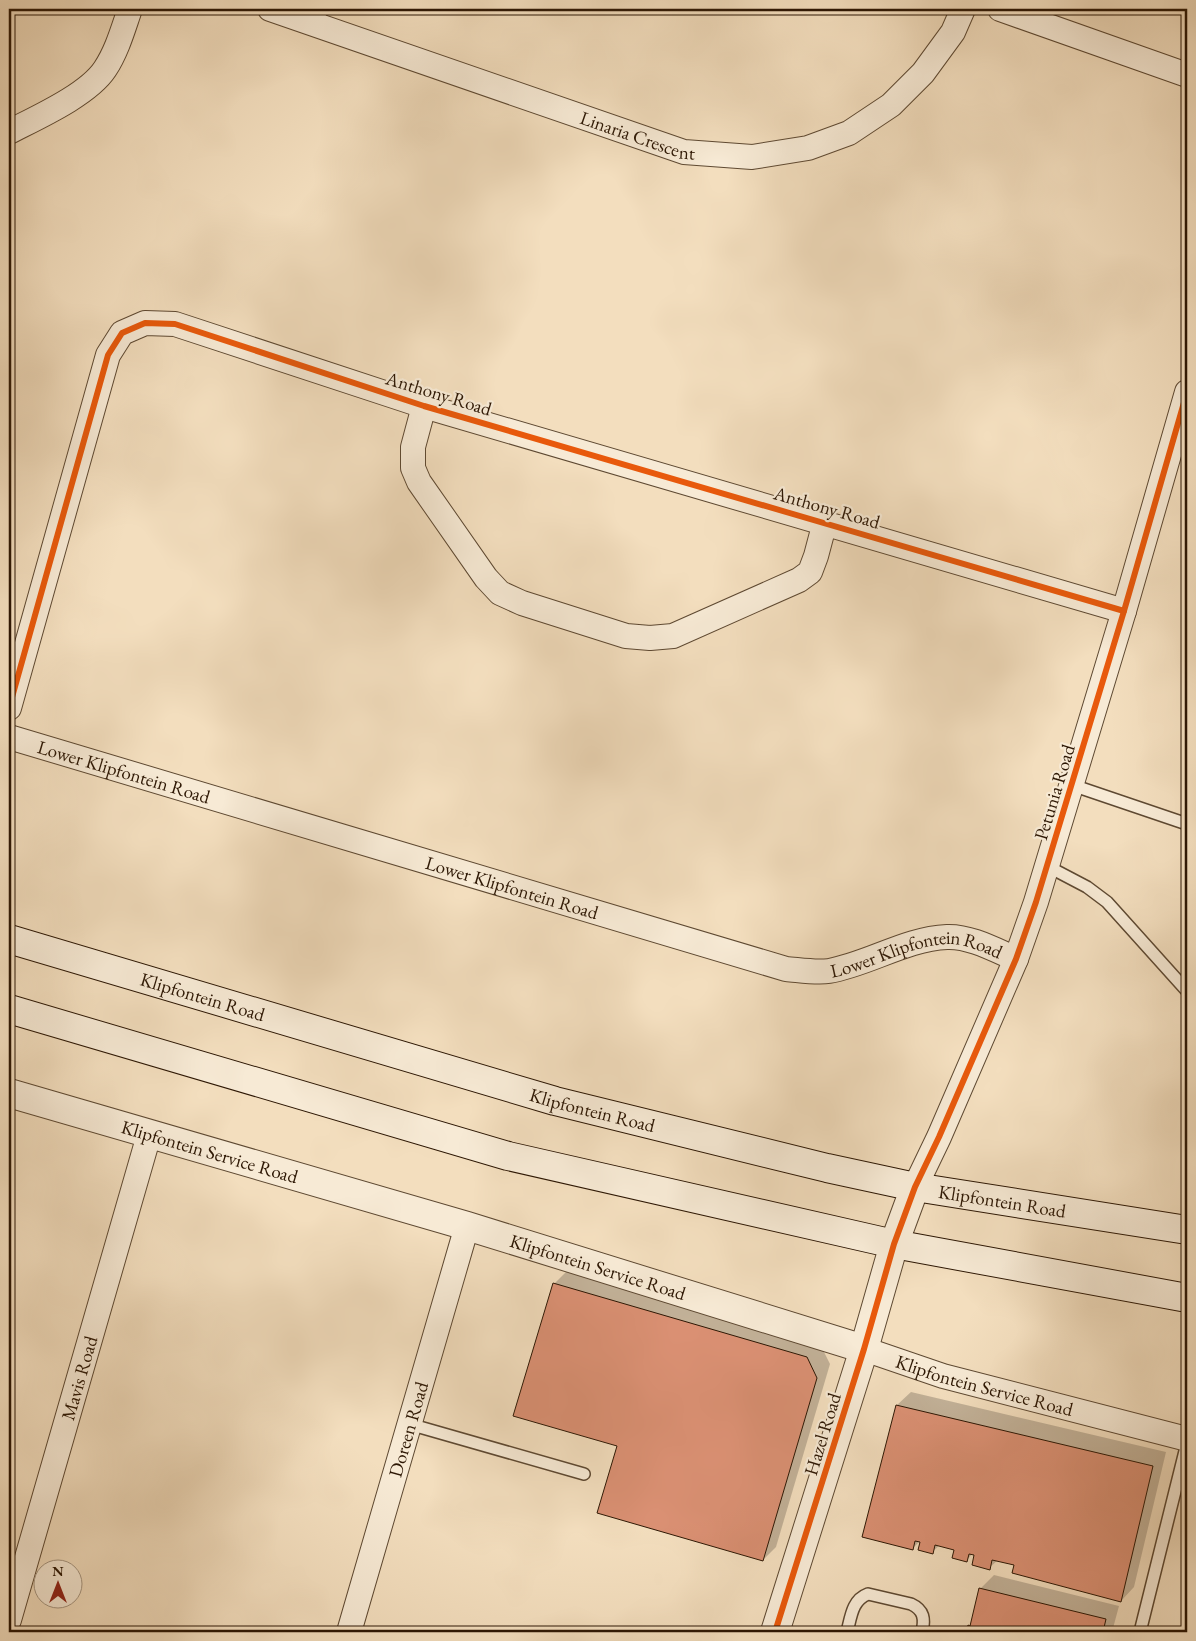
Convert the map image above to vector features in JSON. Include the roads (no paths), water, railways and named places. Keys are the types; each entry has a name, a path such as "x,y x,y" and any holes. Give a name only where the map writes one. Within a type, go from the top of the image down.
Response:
{"main road":[{"name":"Klipfontein Road","path":"9,939 554,1101 827,1168 915,1187 1187,1230"},
{"path":"9,1008 508,1156 894,1244 1187,1298"},
{"name":"Klipfontein Service Road","path":"9,1093 467,1226 864,1349"},
{"name":"Hazel Road","path":"775,1632 864,1349 894,1244 915,1187"}],"street":[{"path":"9,132 69,100 104,71 116,50 130,9"},
{"name":"Linaria Crescent","path":"270,9 312,16 684,152 752,158 808,148 849,133 891,105 923,74 953,32 963,9"},
{"path":"1000,9 1187,74"},
{"name":"Anthony Road","path":"9,708 108,355 122,333 145,324 175,324 424,406 1124,611"},
{"name":"Petunia Road","path":"915,1187 939,1138 1016,959 1047,866 1183,422 1187,392"},
{"name":"Anthony Road","path":"424,406 413,447 413,468 419,482 486,578 500,593 522,604 626,636 650,638 673,636 799,580 810,572 825,522"},
{"name":"Lower Klipfontein Road","path":"9,737 786,969 827,972 868,961 918,941 948,937 973,941 1016,959"},
{"name":"Mavis Road","path":"9,1620 149,1134"},
{"name":"Doreen Road","path":"349,1632 467,1226"},
{"name":"Klipfontein Service Road","path":"864,1349 943,1376 1187,1439"}],"lane":[{"path":"1072,785 1187,824"},
{"path":"1047,866 1088,887 1108,902 1187,991"},
{"path":"409,1424 584,1474"},
{"path":"1140,1632 1187,1443"},
{"path":"848,1632 857,1601 868,1594 917,1607 924,1618 922,1632"}]}
